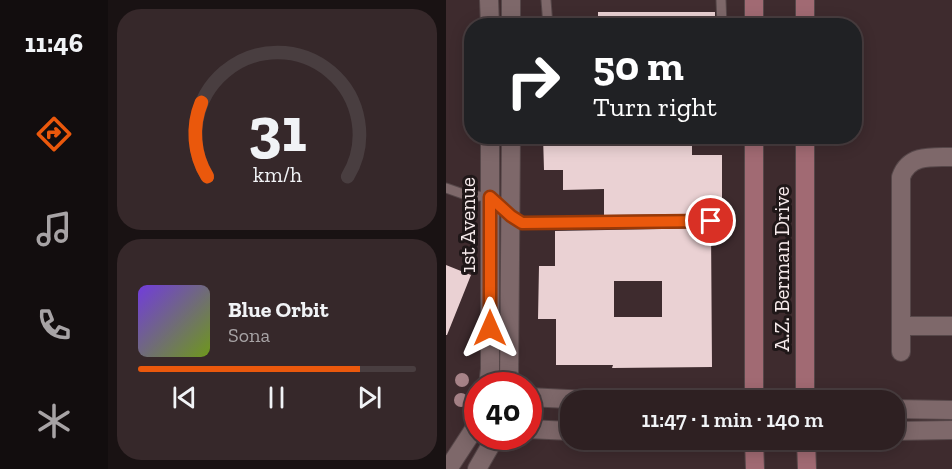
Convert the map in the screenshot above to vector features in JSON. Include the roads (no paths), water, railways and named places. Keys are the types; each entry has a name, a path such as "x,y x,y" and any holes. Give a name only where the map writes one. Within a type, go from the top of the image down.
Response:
{"main road":[{"path":"754,0 754,18"},
{"path":"805,0 805,18"},
{"name":"A.Z. Berman Drive","path":"754,144 754,390"},
{"name":"A.Z. Berman Drive","path":"805,144 806,390"},
{"path":"754,450 755,469"},
{"path":"806,450 807,469"}],"street":[{"path":"489,0 490,18"},
{"path":"511,0 511,18"},
{"name":"1st Avenue","path":"488,372 490,144"},
{"name":"1st Avenue","path":"509,372 511,144"},
{"path":"900,351 902,326 901,177 904,168 915,160 927,157 953,157"},
{"path":"902,326 953,326"},
{"path":"542,398 560,399"},
{"path":"905,409 953,410"},
{"path":"542,430 560,431"},
{"path":"905,431 953,430"},
{"path":"448,469 464,444"},
{"path":"477,469 488,450"}],"lane":[{"path":"546,0 547,18"},
{"path":"721,0 722,18"},
{"path":"446,188 466,195 490,197 522,223 711,221"}]}
